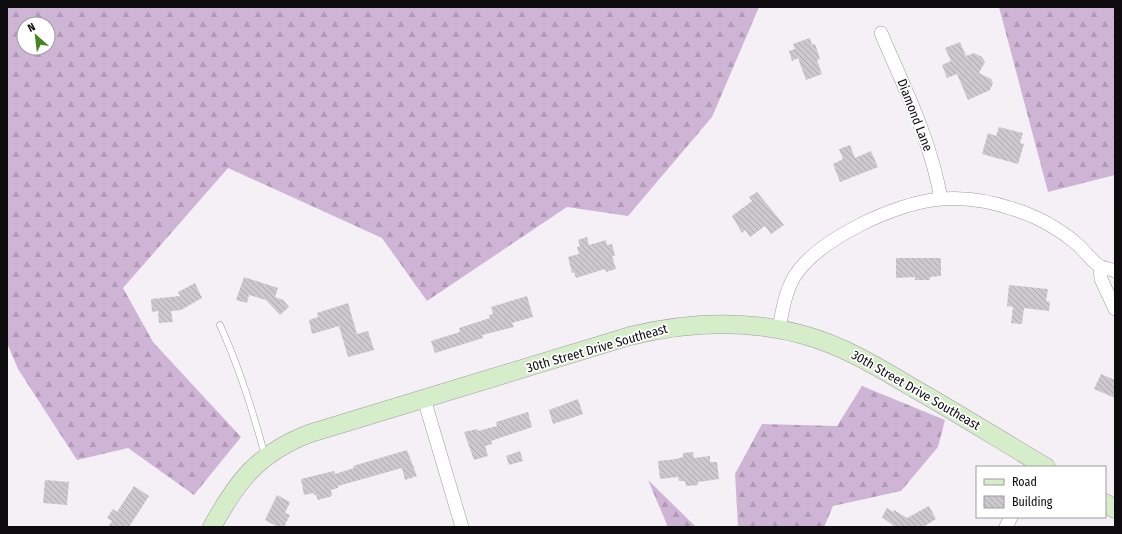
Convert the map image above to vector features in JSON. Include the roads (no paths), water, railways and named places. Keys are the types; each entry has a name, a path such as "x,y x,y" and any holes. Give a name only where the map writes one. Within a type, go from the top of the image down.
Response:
{"main road":[{"name":"30th Street Drive Southeast","path":"212,527 236,487 265,458 290,442 308,434 630,336 680,326 716,324 761,326 779,329 826,342 867,361 1040,466"},
{"path":"1106,504 1115,509"}],"street":[{"name":"Diamond Lane","path":"881,33 921,124 936,171 941,199"},
{"path":"779,329 782,307 794,277 818,251 850,231 884,214 941,199 976,199 1012,208 1044,221 1076,244 1100,266 1115,271"},
{"path":"1100,266 1101,279 1115,309"},
{"path":"424,399 462,527"},
{"path":"1006,527 1010,518"}],"lane":[{"path":"220,325 247,396 265,458"}]}
